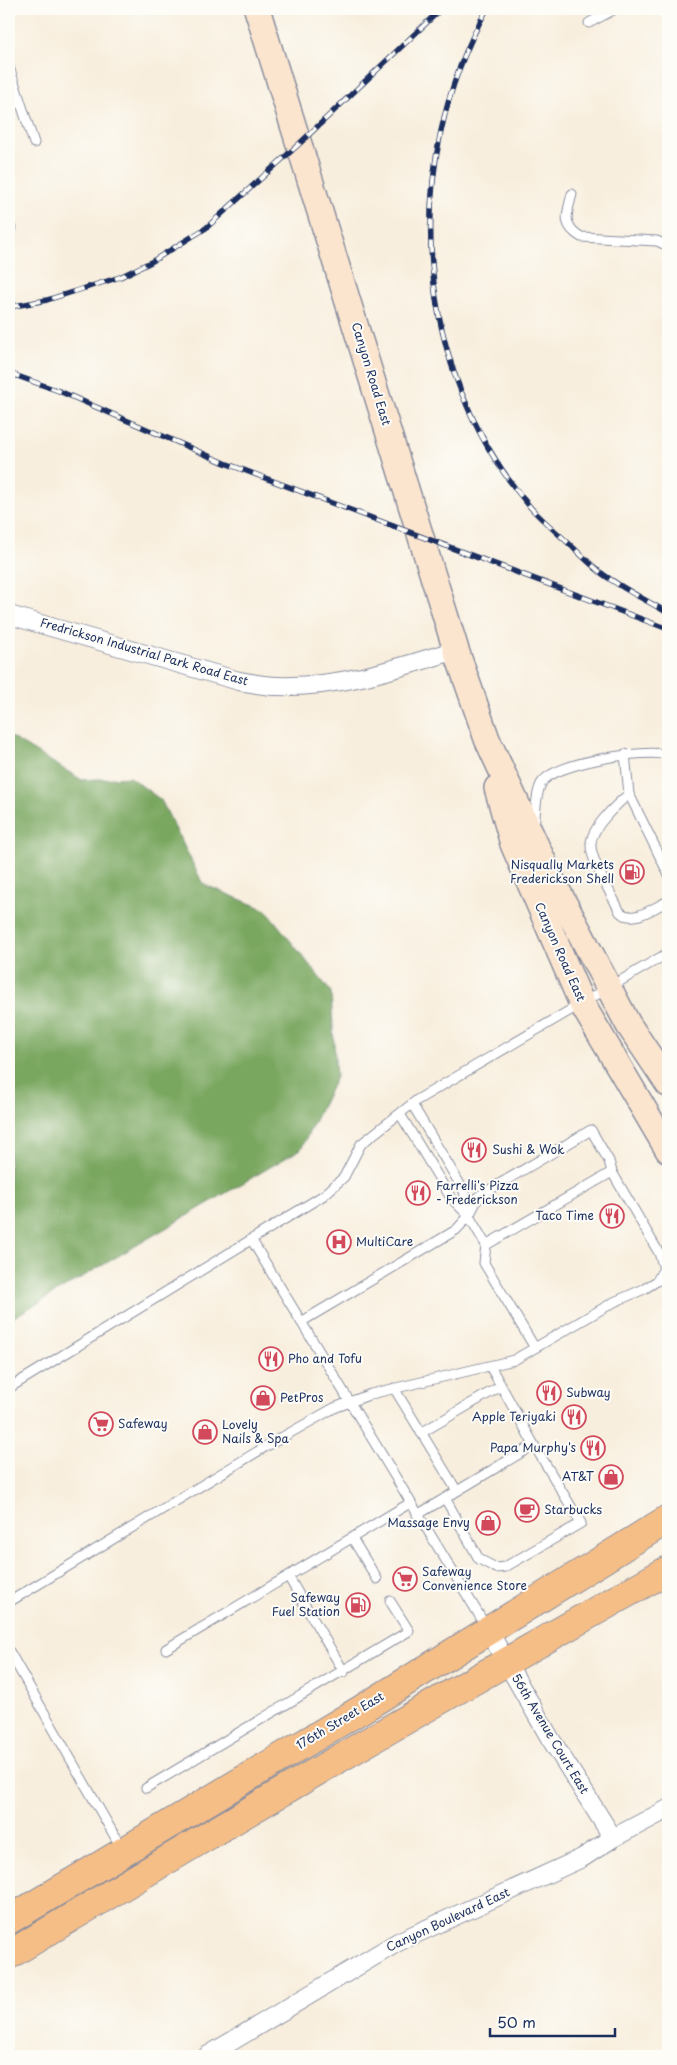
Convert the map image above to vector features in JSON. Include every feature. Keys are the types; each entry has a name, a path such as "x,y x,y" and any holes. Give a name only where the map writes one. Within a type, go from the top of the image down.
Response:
{"main road":[{"name":"Canyon Road East","path":"257,9 456,650 487,739 552,880 609,989 628,1024 668,1084"},
{"name":"Canyon Road East","path":"487,739 501,805 513,844 582,1004 668,1150"},
{"name":"176th Street East","path":"9,1920 122,1850 362,1709 668,1519"},
{"path":"9,1955 138,1876 507,1661 665,1580"}],"street":[{"name":"Fredrickson Industrial Park Road East","path":"9,616 240,681 277,686 311,685 350,678 399,668 456,650"},
{"name":"56th Avenue Court East","path":"488,1630 550,1738 613,1838"},
{"name":"Canyon Boulevard East","path":"207,2056 398,1942 582,1858 613,1838 668,1808"}],"lane":[{"path":"589,23 616,9"},
{"path":"9,67 34,143"},
{"path":"572,194 566,219 570,230 581,236 657,242 668,246"},
{"path":"625,754 629,794 668,873"},
{"path":"532,836 541,784 551,774 573,766 625,754 668,755"},
{"path":"629,794 599,825 591,843 594,859 620,912 626,917 633,918 668,901"},
{"path":"9,1388 324,1195 344,1177 361,1144 412,1104 668,954"},
{"path":"412,1104 464,1191 470,1216 486,1245 484,1263 535,1348"},
{"path":"400,1114 451,1198 470,1216"},
{"path":"9,1602 273,1442 348,1400 514,1360 614,1302 625,1299 657,1281 664,1268 659,1252 612,1172 609,1161 591,1130 479,1196 470,1216 456,1230 301,1322"},
{"path":"486,1245 612,1172"},
{"path":"251,1239 488,1630"},
{"path":"445,1498 479,1559 496,1568 505,1567 581,1523 534,1445 490,1366"},
{"path":"421,1433 501,1386"},
{"path":"394,1388 457,1491"},
{"path":"417,1515 534,1445"},
{"path":"166,1649 410,1503"},
{"path":"352,1538 377,1579"},
{"path":"288,1576 344,1672"},
{"path":"146,1788 344,1672 409,1631 390,1601"},
{"path":"9,1651 122,1850"}],"green space":[{"path":"9,736 82,780 130,777 161,800 203,884 266,910 331,992 336,1077 301,1149 9,1320"}],"railway":[{"path":"9,307 47,300 120,277 151,262 206,228 298,145 441,9"},
{"path":"487,9 459,69 441,133 432,199 432,265 442,331 462,394 492,454 531,508 600,572 625,589 668,613"},
{"path":"9,373 59,391 225,463 668,629"}],"place":[{"name":"Nisqually Markets Frederickson Shell","path":"632,872"},
{"name":"Sushi & Wok","path":"474,1150"},
{"name":"Farrelli's Pizza - Frederickson","path":"418,1193"},
{"name":"Taco Time","path":"612,1216"},
{"name":"MultiCare","path":"339,1242"},
{"name":"Pho and Tofu","path":"271,1359"},
{"name":"Subway","path":"549,1393"},
{"name":"PetPros","path":"263,1398"},
{"name":"Apple Teriyaki","path":"574,1417"},
{"name":"Safeway","path":"101,1424"},
{"name":"Lovely Nails & Spa","path":"205,1432"},
{"name":"Papa Murphy's","path":"593,1448"},
{"name":"AT&T","path":"611,1477"},
{"name":"Starbucks","path":"527,1510"},
{"name":"Massage Envy","path":"488,1523"},
{"name":"Safeway Convenience Store","path":"405,1579"},
{"name":"Safeway Fuel Station","path":"358,1605"}]}
